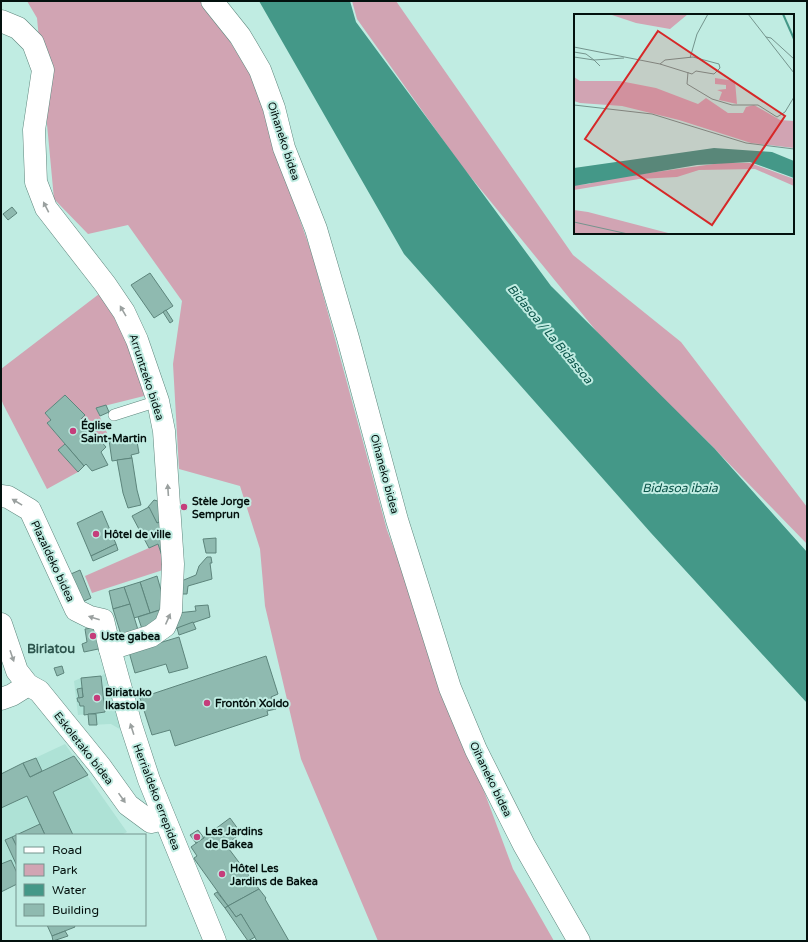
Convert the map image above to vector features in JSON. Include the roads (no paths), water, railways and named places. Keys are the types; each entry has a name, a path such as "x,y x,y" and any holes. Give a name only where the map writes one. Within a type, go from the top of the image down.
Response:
{"street":[{"name":"Oihaneko bidea","path":"212,1 240,36 260,70 274,108 284,148 316,229 348,338 397,520 450,688 476,750 524,845 579,941"},
{"name":"Arruntzeko bidea","path":"1,22 18,28 33,42 43,70 34,130 36,182 46,208 105,284 124,312 138,340 158,402 164,431 173,564 172,611 165,626 151,636 110,649"},
{"name":"Plazaldeko bidea","path":"1,496 8,497 30,510 76,610 90,617 103,620 110,649"},
{"path":"1,624 17,671 28,686 1,699"},
{"name":"Herrialdeko errepidea","path":"110,649 131,725 164,819 215,941"},
{"name":"Eskoletako bidea","path":"28,686 39,691 100,766 128,805 151,822 164,819"}],"lane":[{"path":"114,415 158,402"}],"water":[{"name":"Bidasoa ibaia","path":"259,1 350,1 356,22 551,286 714,448 807,552 807,703 651,533 404,254"}],"place":[{"name":"Église Saint-Martin","path":"73,431"},
{"name":"Stèle Jorge Semprun","path":"184,507"},
{"name":"Hôtel de ville","path":"96,534"},
{"name":"Uste gabea","path":"93,636"},
{"name":"Biriatuko Ikastola","path":"97,698"},
{"name":"Frontón Xoldo","path":"207,703"},
{"name":"Les Jardins de Bakea","path":"197,837"},
{"name":"Hôtel Les Jardins de Bakea","path":"222,874"}],"district":[{"name":"Biriatou","path":"51,648"}],"water label":[{"name":"Bidasoa / La Bidassoa","path":"550,334"}]}
